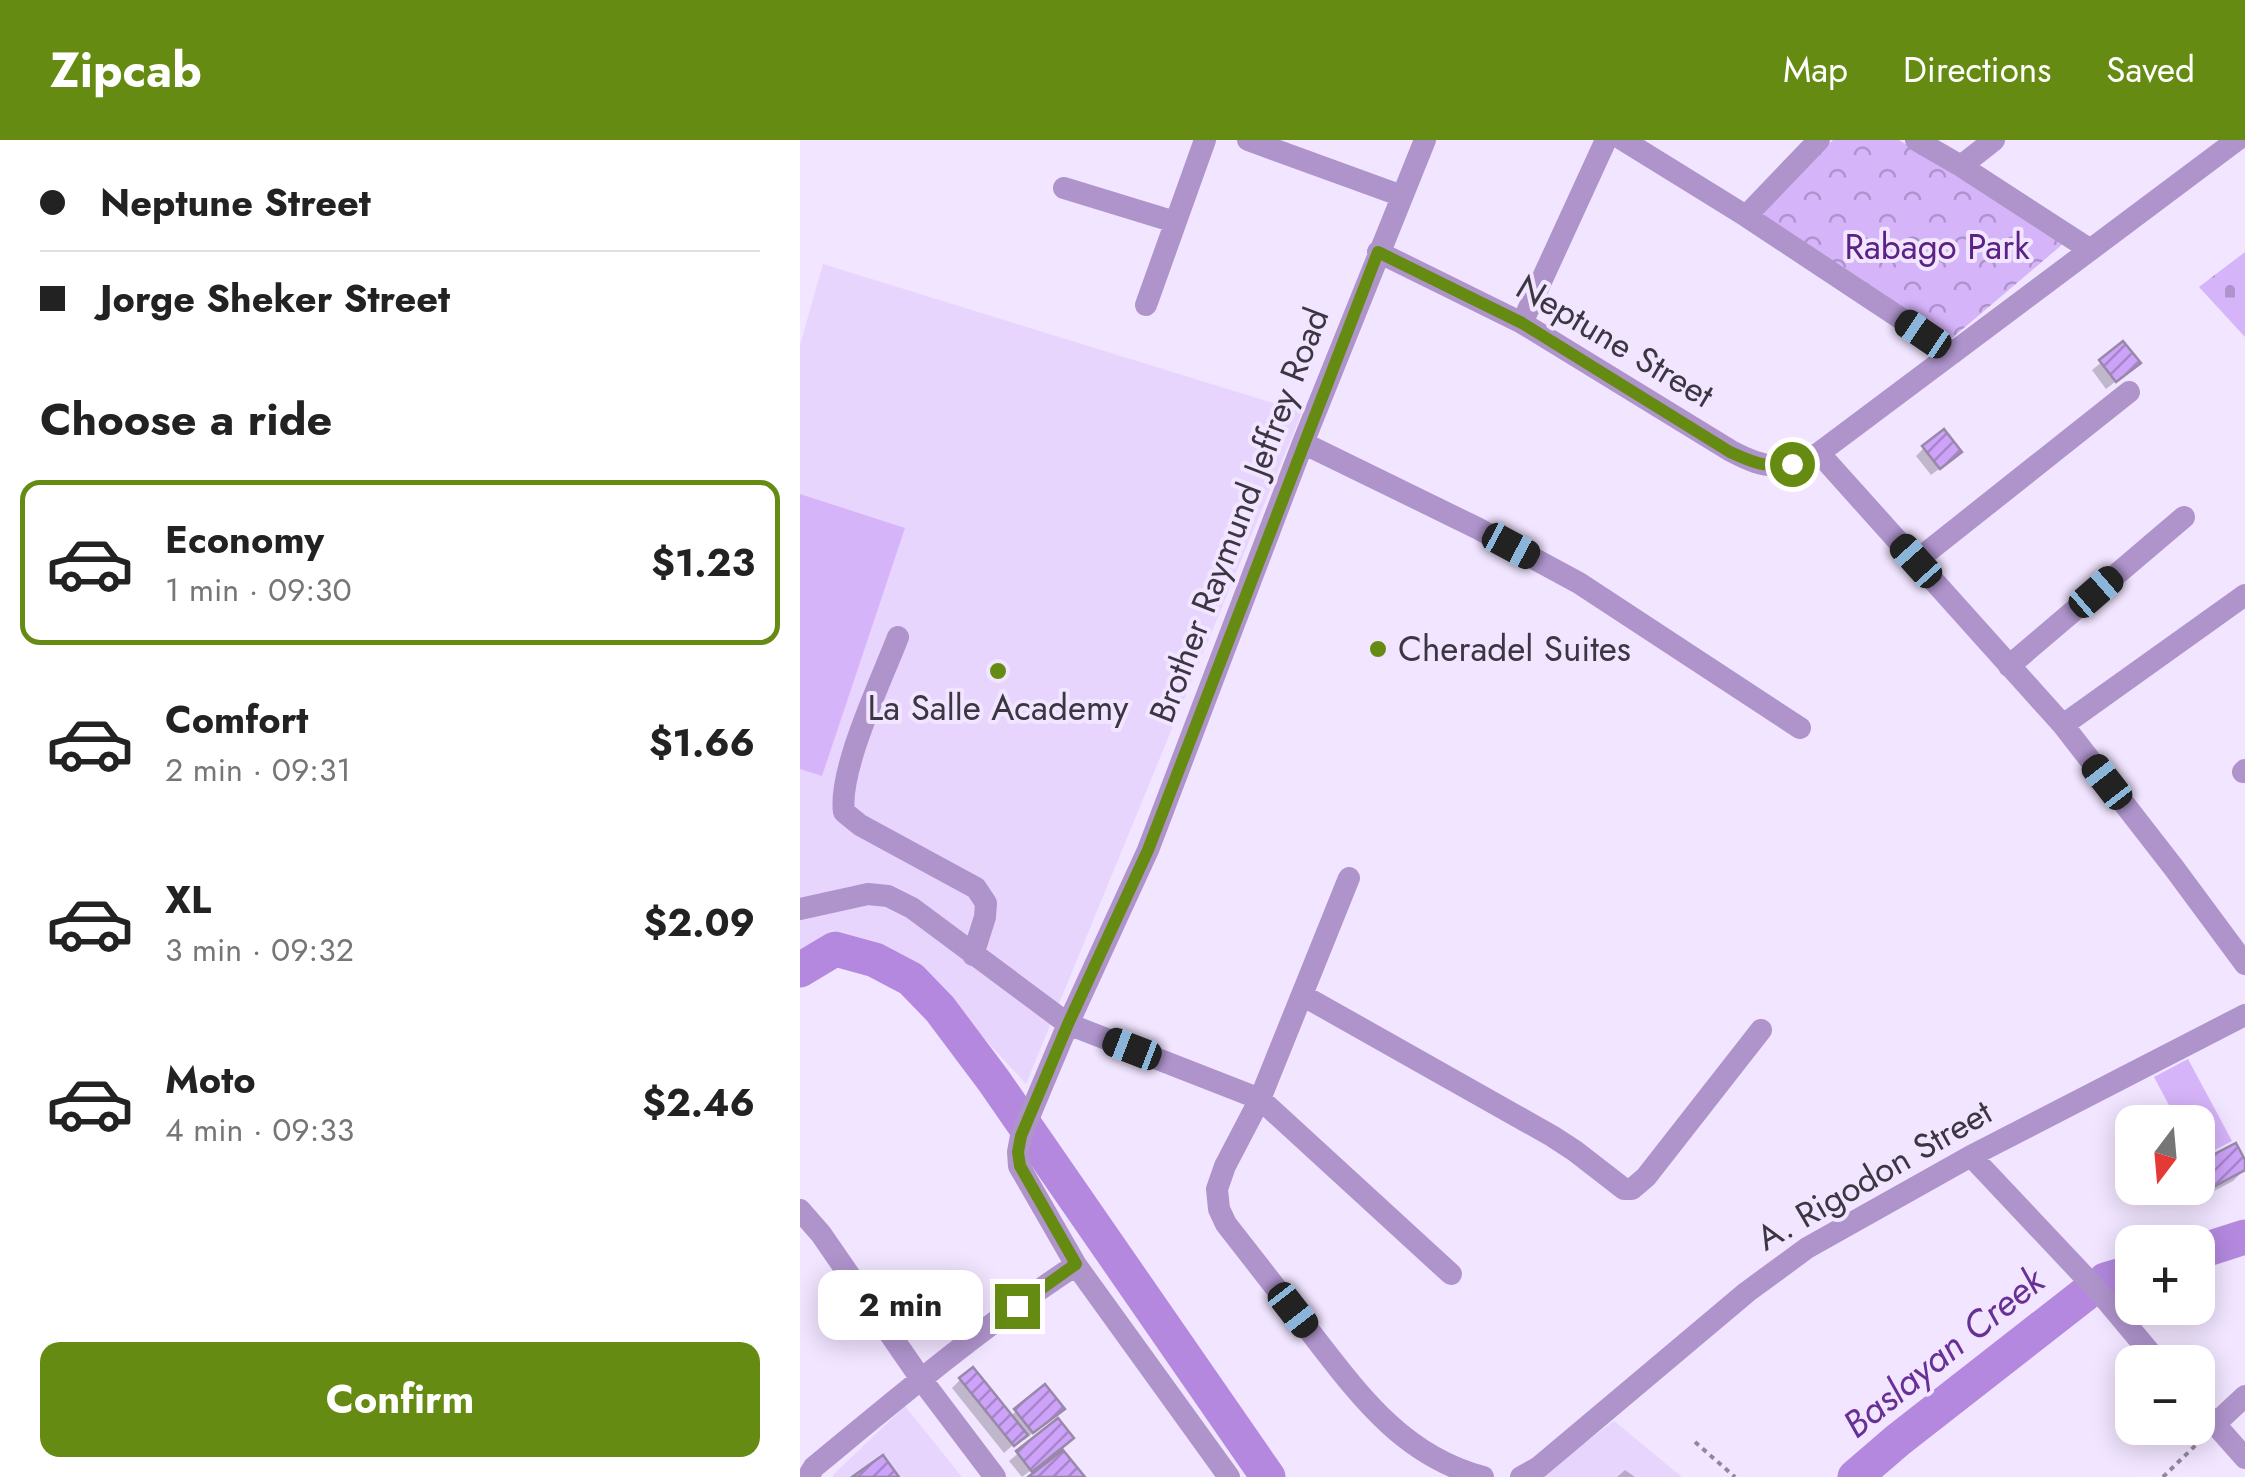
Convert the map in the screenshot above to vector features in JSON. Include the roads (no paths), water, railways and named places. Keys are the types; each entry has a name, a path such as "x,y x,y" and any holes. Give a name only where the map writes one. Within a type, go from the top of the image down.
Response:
{"street":[{"path":"1146,305 1205,140"},
{"path":"1248,140 1402,196"},
{"name":"Brother Raymund Jeffrey Road","path":"1076,1264 1020,1166 1021,1136 1148,850 1303,443 1425,140"},
{"path":"1522,323 1606,140"},
{"path":"1623,140 1953,353"},
{"path":"1746,216 1819,140"},
{"path":"1916,140 2089,250"},
{"path":"1961,166 1994,140"},
{"name":"Neptune Street","path":"1378,252 1522,323 1730,452 1774,467 1819,452 2237,140"},
{"path":"1064,188 1175,222"},
{"path":"1916,561 2130,392"},
{"path":"1303,443 1477,528 1578,583 1800,728"},
{"path":"1819,452 2062,725 2245,964"},
{"path":"2009,666 2184,516"},
{"path":"2062,725 2245,595"},
{"path":"898,637 844,785 844,812 860,825 976,888 986,903 972,955"},
{"path":"1349,878 1260,1099 1225,1166 1217,1189 1219,1208 1226,1224 1360,1396 1410,1444 1458,1470 1483,1477"},
{"path":"800,909 868,894 888,896 912,908 1068,1024 1260,1099 1451,1274"},
{"path":"1302,995 1552,1136 1624,1188 1632,1189 1646,1177 1761,1030"},
{"name":"A. Rigodon Street","path":"1521,1477 1539,1468 1747,1292 1806,1248 1970,1156 2245,1015"},
{"path":"1970,1156 2144,1345"},
{"path":"800,1210 856,1281 921,1379 995,1477"},
{"path":"808,1477 814,1467 921,1379 1076,1264 1229,1477"},
{"path":"2245,1396 2215,1424 2245,1458"}],"waterway":[{"path":"800,970 835,949 875,960 911,979 940,1009 1268,1477"},
{"name":"Baslayan Creek","path":"2215,1247 2245,1237"},
{"name":"Baslayan Creek","path":"2105,1280 2115,1277"},
{"name":"Baslayan Creek","path":"1855,1477 2085,1294"}],"place":[{"name":"Cheradel Suites","path":"1378,649"},
{"name":"La Salle Academy","path":"998,671"}],"park label":[{"name":"Rabago Park","path":"1937,247"}]}
